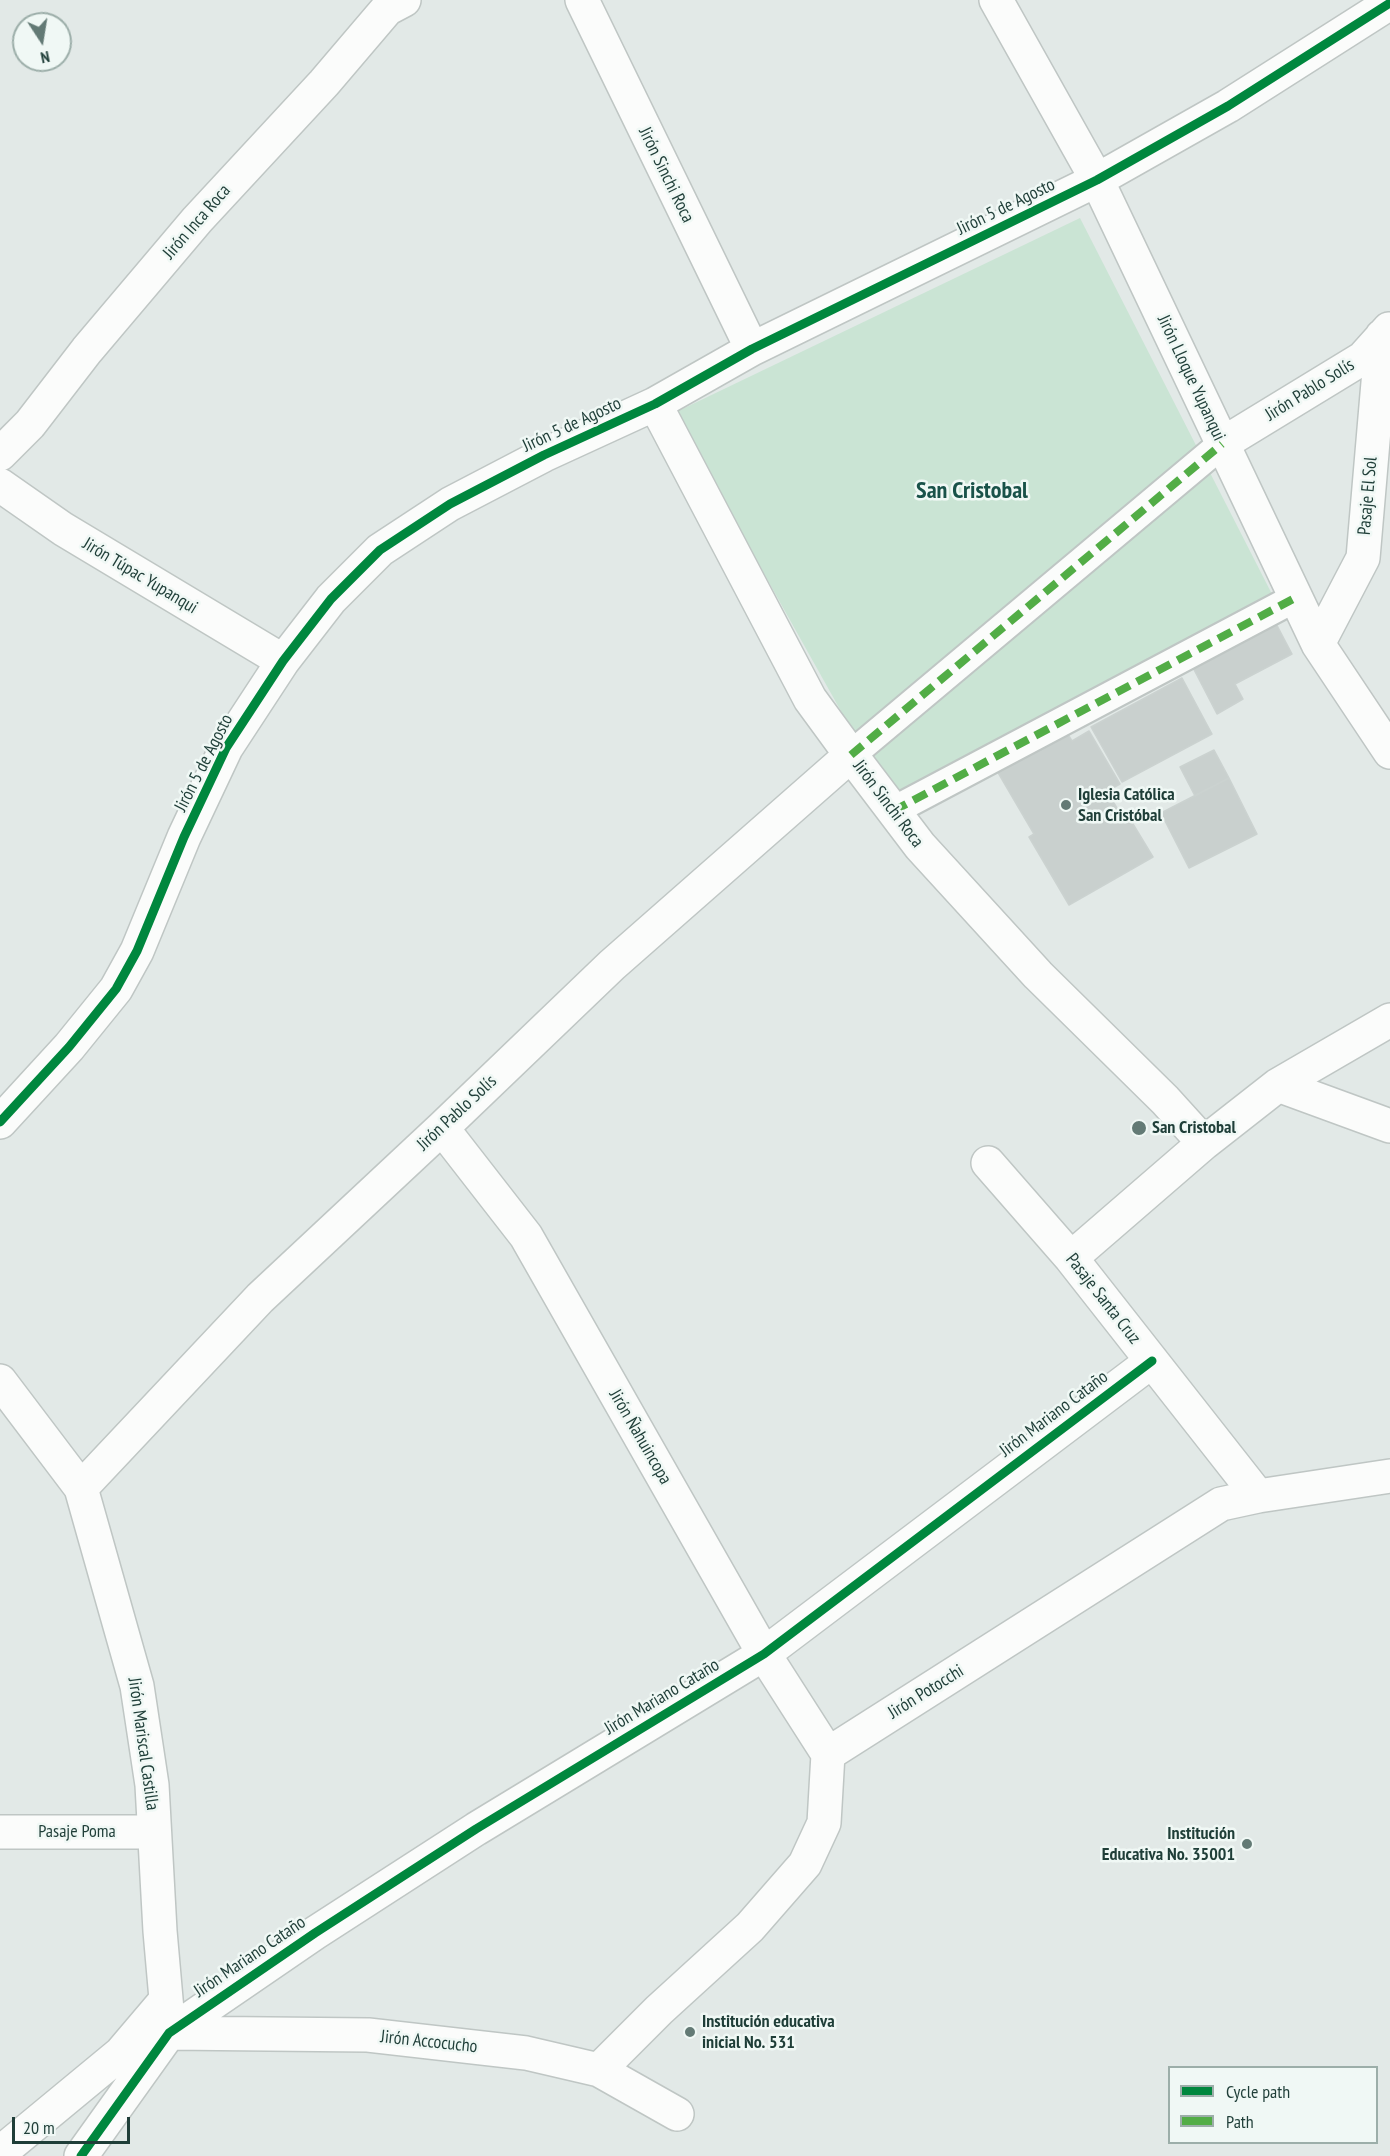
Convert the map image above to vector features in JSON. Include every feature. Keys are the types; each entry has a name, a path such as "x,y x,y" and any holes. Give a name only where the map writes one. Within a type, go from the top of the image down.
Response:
{"street":[{"name":"Jirón Inca Roca","path":"0,454 30,424 87,350 197,220 324,83 387,9 404,0"},
{"name":"Jirón Sinchi Roca","path":"582,0 752,350"},
{"name":"Jirón Lloque Yupanqui","path":"996,0 1097,180 1318,644 1390,752"},
{"name":"Jirón 5 de Agosto","path":"0,1122 69,1047 116,989 136,951 184,837 226,748 283,662 331,599 380,550 450,504 543,455 655,404 752,350 1097,180 1228,106 1390,3"},
{"name":"Jirón Pablo Solís","path":"1222,444 1363,358 1386,332"},
{"name":"Pasaje El Sol","path":"1318,644 1363,558 1386,332"},
{"name":"Jirón Sinchi Roca","path":"655,404 810,699 851,755 920,846 1038,975 1204,1143"},
{"path":"851,755 1222,444"},
{"name":"Jirón Túpac Yupanqui","path":"0,485 63,529 283,662"},
{"path":"893,811 1295,598"},
{"name":"Jirón Pablo Solís","path":"81,1488 260,1298 612,965 851,755"},
{"path":"1071,1258 1204,1143 1278,1085 1390,1020"},
{"path":"1278,1085 1390,1126"},
{"name":"Jirón Ñahuincopa","path":"442,1128 526,1236 764,1654 828,1754"},
{"name":"Pasaje Santa Cruz","path":"988,1163 1071,1258 1258,1496"},
{"name":"Jirón Mariano Cataño","path":"169,2033 315,1933 476,1829 764,1654 1152,1360"},
{"name":"Jirón Mariscal Castilla","path":"0,1381 81,1488 137,1686 152,1785 169,2033"},
{"name":"Jirón Potocchi","path":"828,1754 1221,1504 1258,1496 1390,1476"},
{"path":"599,2070 658,2010 750,1927 805,1864 824,1823 828,1754"},
{"name":"Pasaje Poma","path":"0,1832 154,1832"},
{"path":"0,2152 121,2053 166,2000"},
{"path":"81,2156 169,2033"},
{"name":"Jirón Accocucho","path":"169,2033 368,2035 526,2053 599,2070 676,2114"}],"green space":[{"path":"1080,218 1277,604 898,813 674,413"}],"building":[{"path":"1271,614 1292,654 1235,684 1243,699 1217,714 1188,658"},
{"path":"1182,678 1212,734 1122,782 1091,727"},
{"name":"Iglesia Católica San Cristóbal","path":"1062,725 1072,741 1089,731 1120,784 1107,791 1125,822 1130,819 1153,857 1069,905 1029,837 1034,834 993,764"},
{"path":"1214,750 1229,778 1195,796 1180,767"},
{"path":"1229,778 1257,834 1189,868 1161,813"}],"marked path":[{"path":"851,755 1222,444"},
{"path":"893,811 1295,598"}],"cycle path":[{"path":"0,1122 69,1047 116,989 137,951 184,837 226,748 283,661 331,599 380,550 450,504 544,455 655,404 752,349 1097,180 1228,106 1390,3"},
{"path":"81,2156 169,2033 315,1933 476,1829 764,1654 1152,1361"}],"place":[{"name":"Iglesia Católica San Cristóbal","path":"1066,805"},
{"name":"San Cristobal","path":"1139,1128"},
{"name":"Institución Educativa No. 35001","path":"1247,1844"},
{"name":"Institución educativa inicial No. 531","path":"690,2032"}],"district":[{"name":"San Cristobal","path":"972,491"}]}
